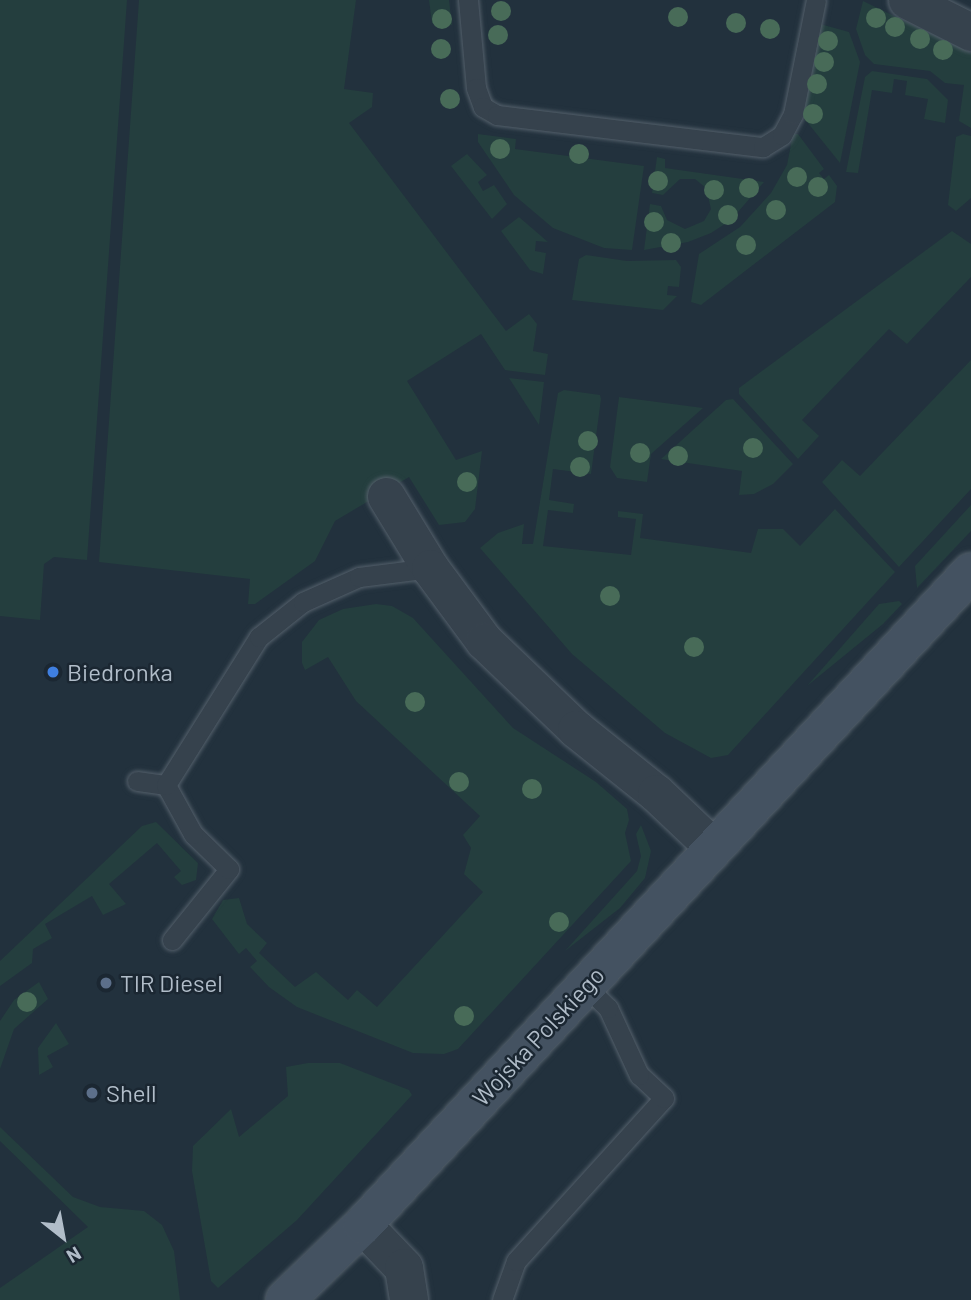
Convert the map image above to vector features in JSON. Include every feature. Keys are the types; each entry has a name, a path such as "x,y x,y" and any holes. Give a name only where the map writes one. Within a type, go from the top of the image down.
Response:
{"main road":[{"name":"Wojska Polskiego","path":"285,1300 363,1225 970,573"}],"street":[{"path":"907,0 971,33"},
{"path":"387,496 430,568 484,641 522,680 713,846"},
{"path":"363,1225 404,1268 409,1300"}],"lane":[{"path":"468,0 476,88 483,107 497,115 763,148 782,135 793,114 816,0"},
{"path":"166,785 258,637 303,602 359,577 430,568"},
{"path":"137,781 166,785"},
{"path":"166,785 193,834 229,869 172,940"},
{"path":"502,1300 516,1261 664,1098 639,1075 608,1009 585,986"}],"green space":[{"path":"0,0 127,0 87,560 54,557 44,564 40,620 0,616"},
{"path":"139,0 356,0 344,89 373,93 372,107 349,123 506,331 529,314 537,324 533,351 548,354 545,375 505,370 481,334 407,381 456,460 482,451 475,509 465,522 439,525 409,477 335,521 315,561 255,604 248,604 250,579 99,562"},
{"path":"429,0 449,0 452,25 432,23"},
{"path":"863,1 971,53 971,128 959,121 964,85 945,83 930,71 874,64 865,55 856,29"},
{"path":"820,24 849,32 860,62 840,163 799,112"},
{"path":"872,71 927,79 948,100 945,123 924,119 928,99 905,95 907,81 894,79 892,93 872,90 858,173 846,172 865,77"},
{"path":"478,134 516,139 515,149 644,166 632,250 604,248 553,228 514,195 478,142"},
{"path":"793,134 798,134 824,169 819,173 824,179 829,175 837,186 835,202 701,305 691,302 699,254 740,227 771,193 787,165"},
{"path":"963,134 971,136 971,198 956,211 948,205 956,137"},
{"path":"467,154 487,175 478,182 483,191 494,185 507,204 492,219 451,166"},
{"path":"657,157 665,159 665,168 764,182 731,220 711,233 688,242 644,250 650,204 661,206 667,220 685,229 704,221 711,209 706,188 695,179 680,179 663,195 652,193"},
{"path":"519,217 548,242 536,241 535,251 546,253 543,274 530,270 501,231"},
{"path":"952,231 971,244 971,277 907,344 889,329 802,420 819,436 798,459 739,394 739,388"},
{"path":"586,255 627,261 676,260 681,267 679,287 668,286 667,295 677,296 663,310 572,300 579,259"},
{"path":"971,360 971,489 899,567 822,482 842,460 860,476"},
{"path":"509,378 544,382 539,425"},
{"path":"564,390 600,395 591,474 553,469 549,500 574,504 573,513 548,510 543,546 631,555 636,519 618,517 618,511 643,514 640,538 751,553 758,529 783,529 800,546 835,509 895,572 728,755 711,758 665,733 572,654 480,548 498,533 524,524 522,544 533,544 558,393"},
{"path":"619,397 703,408 651,454 647,482 617,478 610,467"},
{"path":"733,399 793,464 773,484 754,494 739,495 742,471 661,459 726,400"},
{"path":"971,505 971,531 917,588 915,566"},
{"path":"899,601 902,604 883,624 807,686 879,604"},
{"path":"376,604 392,606 413,618 513,728 596,782 627,809 629,820 625,833 631,861 458,1049 444,1054 413,1053 297,1007 269,987 250,967 257,961 246,948 239,954 212,919 223,900 239,898 247,924 267,943 259,953 295,987 316,972 348,1000 357,990 377,1007 483,892 464,874 471,848 463,835 480,816 356,701 328,657 305,670 302,663 302,642 319,620 343,609"},
{"path":"156,822 198,863 196,880 182,885 174,877 181,871 157,843 109,884 126,904 103,915 92,896 45,924 52,938 33,949 32,963 0,986 0,961 142,826"},
{"path":"641,825 651,851 645,878 620,908 565,951 637,871 641,856 636,834"},
{"path":"39,982 48,999 14,1029 0,1069 0,1021 14,1000"},
{"path":"56,1023 69,1044 47,1056 53,1067 39,1075 38,1048"},
{"path":"308,1063 340,1063 409,1090 412,1095 297,1220 218,1288 211,1281 192,1171 193,1146 231,1109 239,1137 288,1096 286,1067"},
{"path":"0,1127 73,1197 100,1207 144,1211 162,1225 174,1251 180,1300 0,1300 0,1288 88,1227 0,1141"}],"place":[{"name":"Biedronka","path":"53,672"},
{"name":"TIR Diesel","path":"106,983"},
{"name":"Shell","path":"92,1093"}]}
